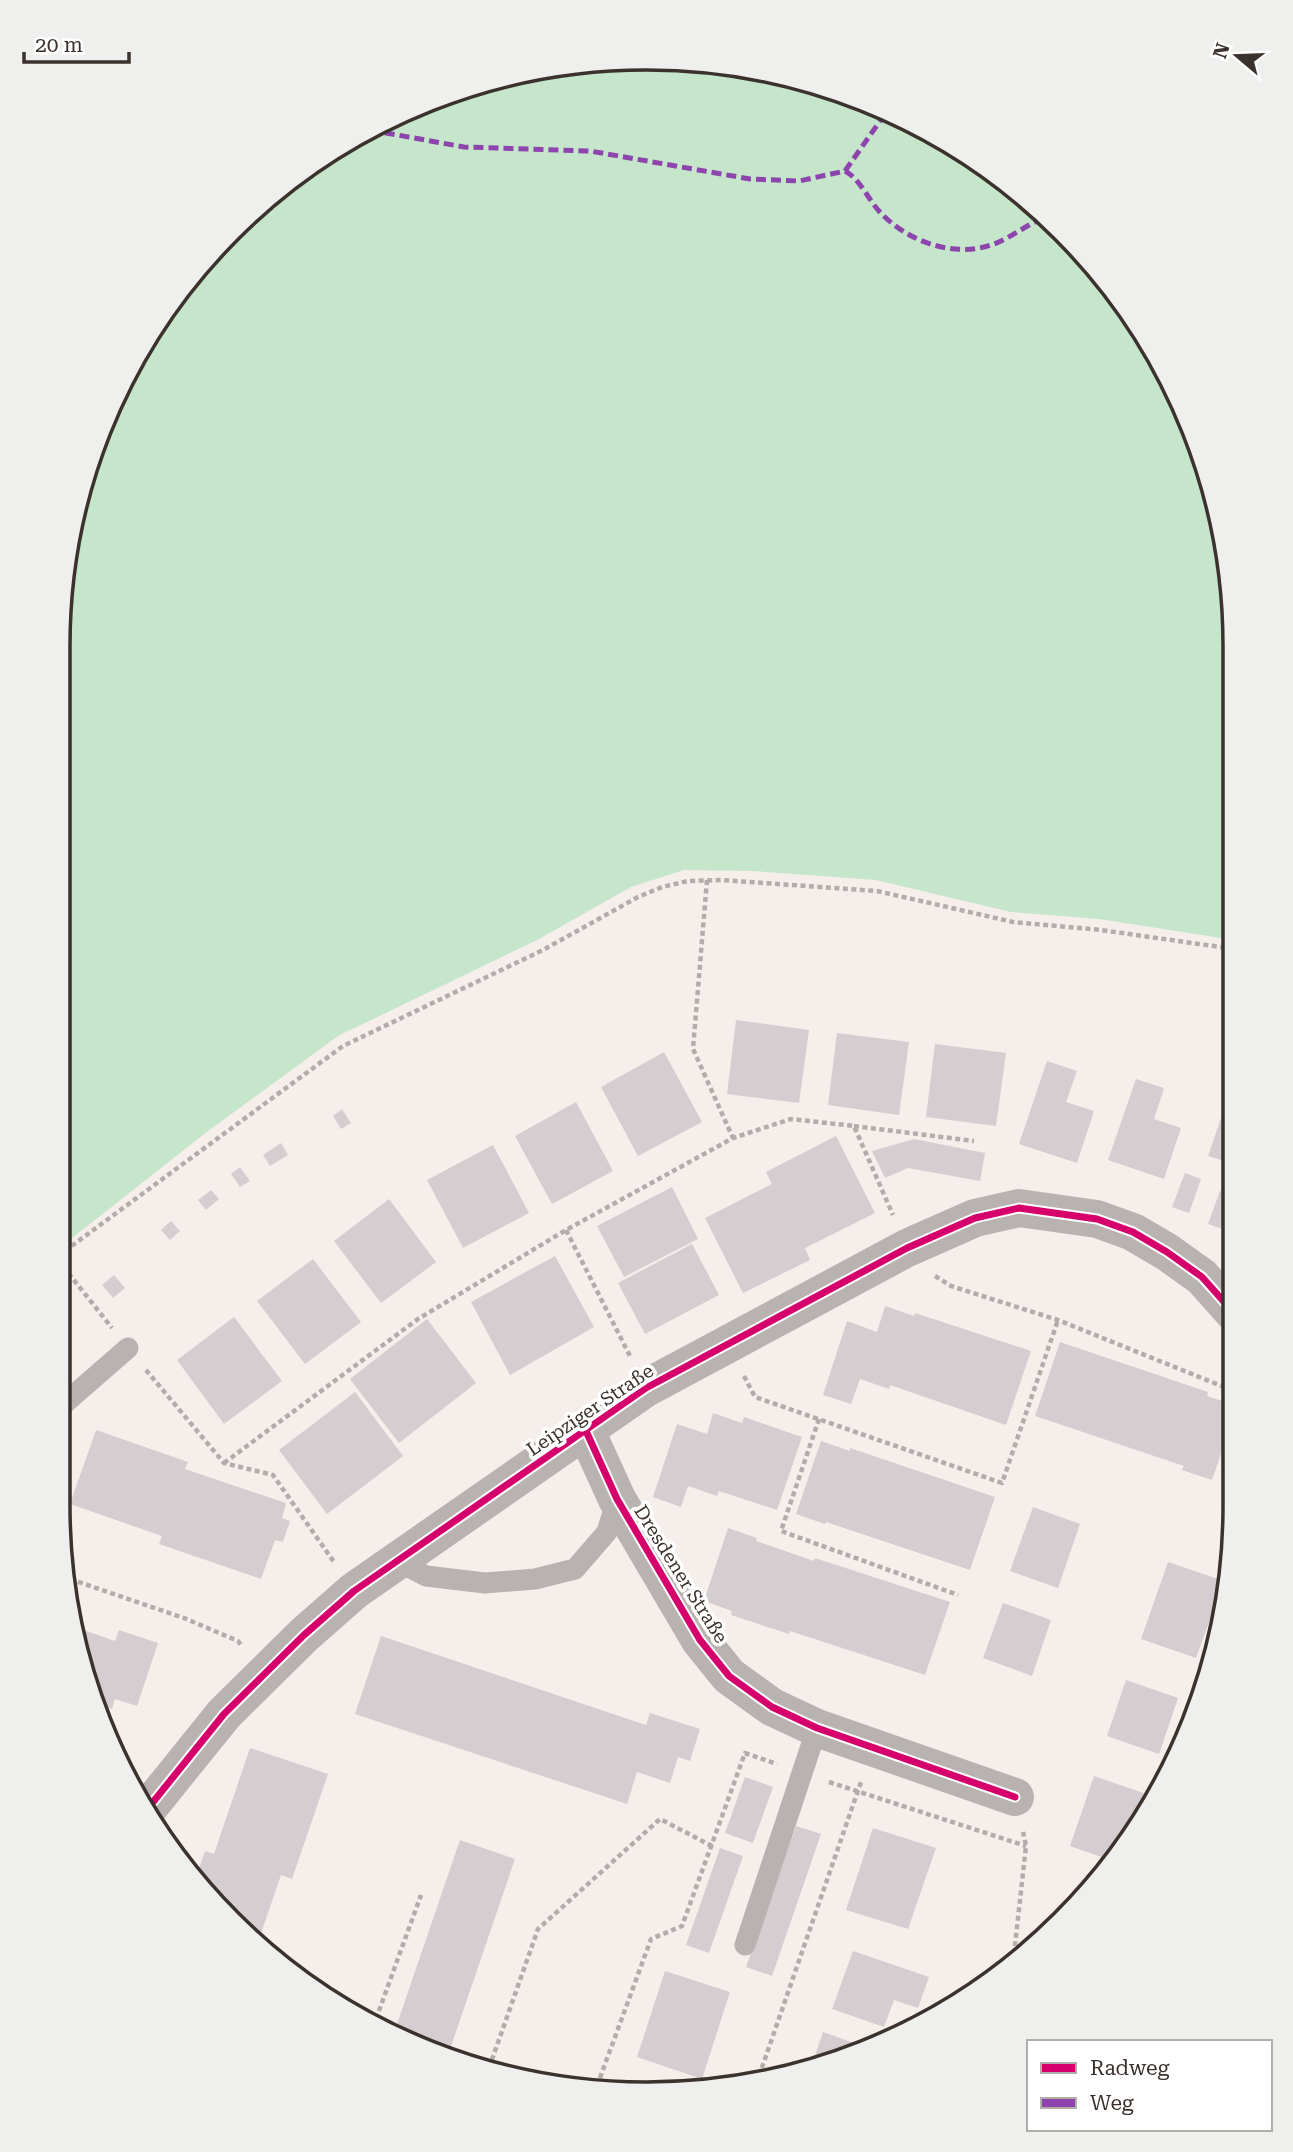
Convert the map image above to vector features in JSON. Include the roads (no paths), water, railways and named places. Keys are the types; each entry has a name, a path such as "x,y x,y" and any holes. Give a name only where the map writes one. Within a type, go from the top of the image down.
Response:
{"street":[{"name":"Leipziger Straße","path":"152,1803 224,1714 304,1635 354,1591 646,1388 907,1248 975,1217 1019,1208 1097,1219 1133,1232 1167,1252 1202,1277 1223,1301"},
{"name":"Dresdener Straße","path":"586,1431 617,1499 700,1640 729,1676 772,1707 817,1728 1015,1797"}],"lane":[{"path":"70,1399 128,1349"},
{"name":"Dresdener Straße","path":"397,1561 426,1576 485,1583 535,1579 575,1569 607,1532 617,1499"},
{"path":"745,1945 817,1728"}]}
